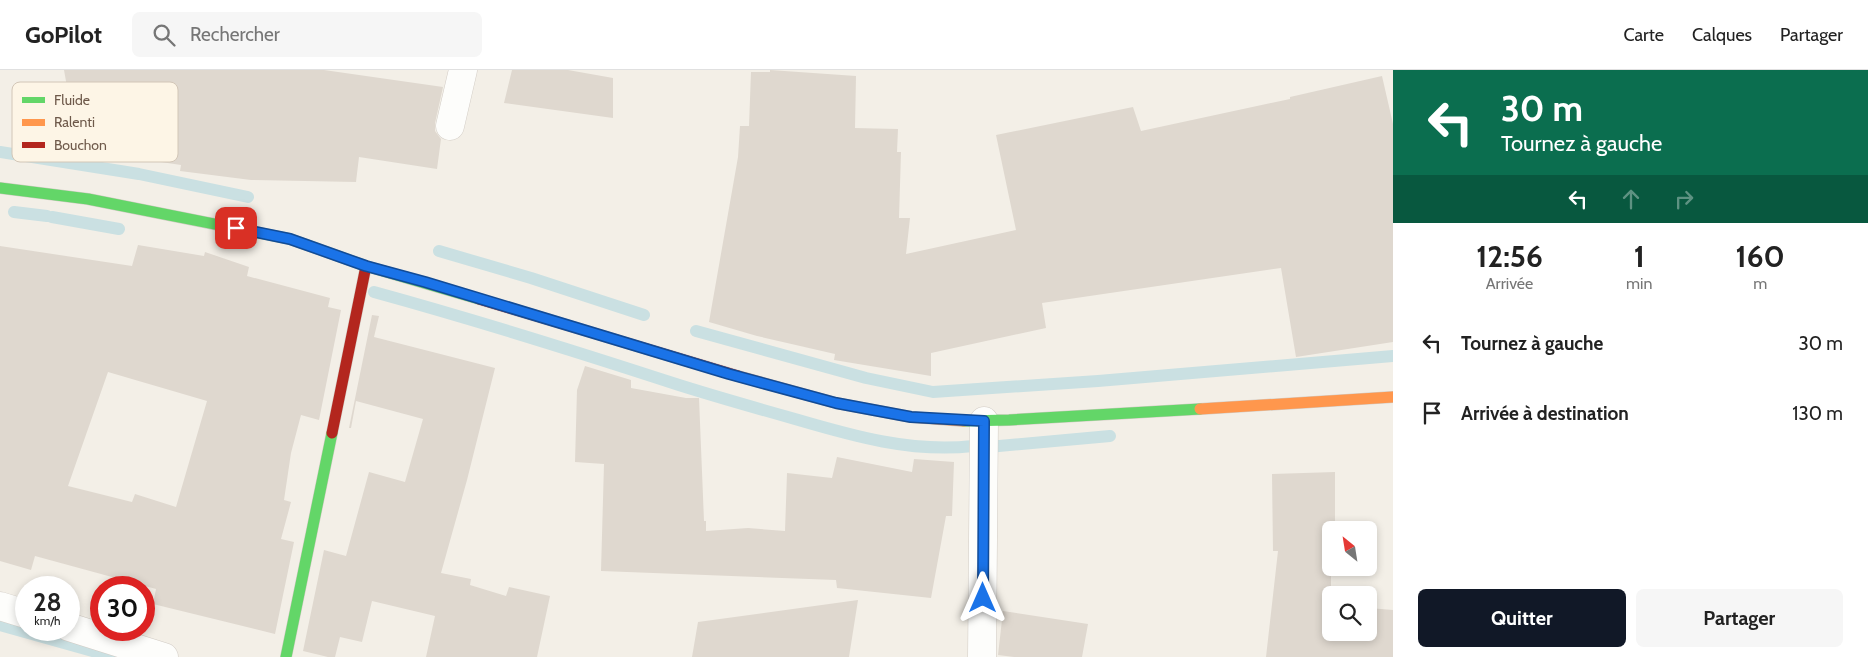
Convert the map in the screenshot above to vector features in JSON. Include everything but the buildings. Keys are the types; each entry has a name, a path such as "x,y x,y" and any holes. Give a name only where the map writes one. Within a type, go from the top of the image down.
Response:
{"main road":[{"path":"0,188 88,199 290,239 366,266 729,374 836,403 911,417 984,421 1393,397"},
{"path":"286,657 366,266"}],"street":[{"path":"450,126 463,70"},
{"path":"982,657 984,421"},
{"path":"0,606 15,611"},
{"path":"80,630 164,657"}],"waterway":[{"path":"0,152 12,154"},
{"path":"63,162 139,174 248,197"},
{"path":"14,212 47,216"},
{"path":"52,217 119,229"},
{"path":"439,251 531,278 644,315"},
{"path":"374,292 527,337 708,394 861,437 883,442 928,447 973,446"},
{"path":"696,331 866,378 933,392 1098,381 1393,356"},
{"path":"988,447 1110,436"},
{"path":"0,625 114,657"}],"traffic: fast":[{"path":"0,188 88,199 290,239 366,266 479,299"},
{"path":"964,421 1200,409"},
{"path":"286,657 332,433"}],"traffic: slow":[{"path":"738,376 836,403 911,417 964,421"},
{"path":"1200,409 1393,397"}],"traffic: jam":[{"path":"332,433 366,266"},
{"path":"479,299 738,376"}],"route":[{"path":"236,228 290,239 366,266 729,374 836,403 911,417 984,421 983,598"}]}
